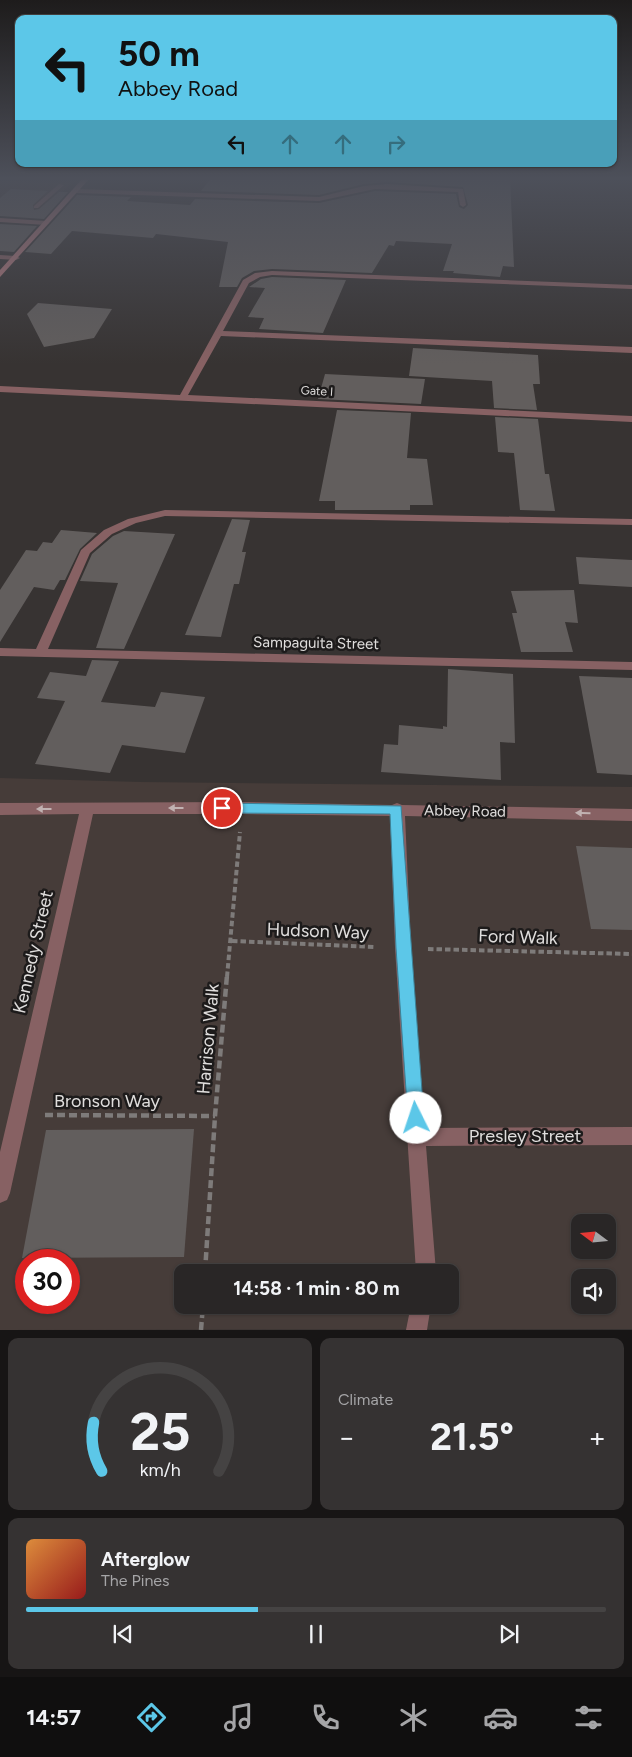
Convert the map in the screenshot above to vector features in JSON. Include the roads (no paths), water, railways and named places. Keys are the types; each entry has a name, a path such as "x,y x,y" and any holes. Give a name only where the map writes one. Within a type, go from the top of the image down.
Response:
{"main road":[{"path":"0,275 31,240"}],"street":[{"path":"0,257 16,258"},
{"path":"183,397 246,282 258,275 272,273 632,287"},
{"path":"218,333 632,350"},
{"name":"Gate I","path":"0,389 632,419"},
{"path":"40,654 85,552 108,532 132,521 165,514 632,522"},
{"name":"Sampaguita Street","path":"0,652 632,666"},
{"name":"Kennedy Street","path":"0,1192 16,1114 87,808"},
{"name":"Abbey Road","path":"0,809 242,808 632,814"},
{"path":"397,810 403,948 425,1264"},
{"name":"Presley Street","path":"417,1137 632,1136"},
{"path":"416,1330 419,1314"}]}
